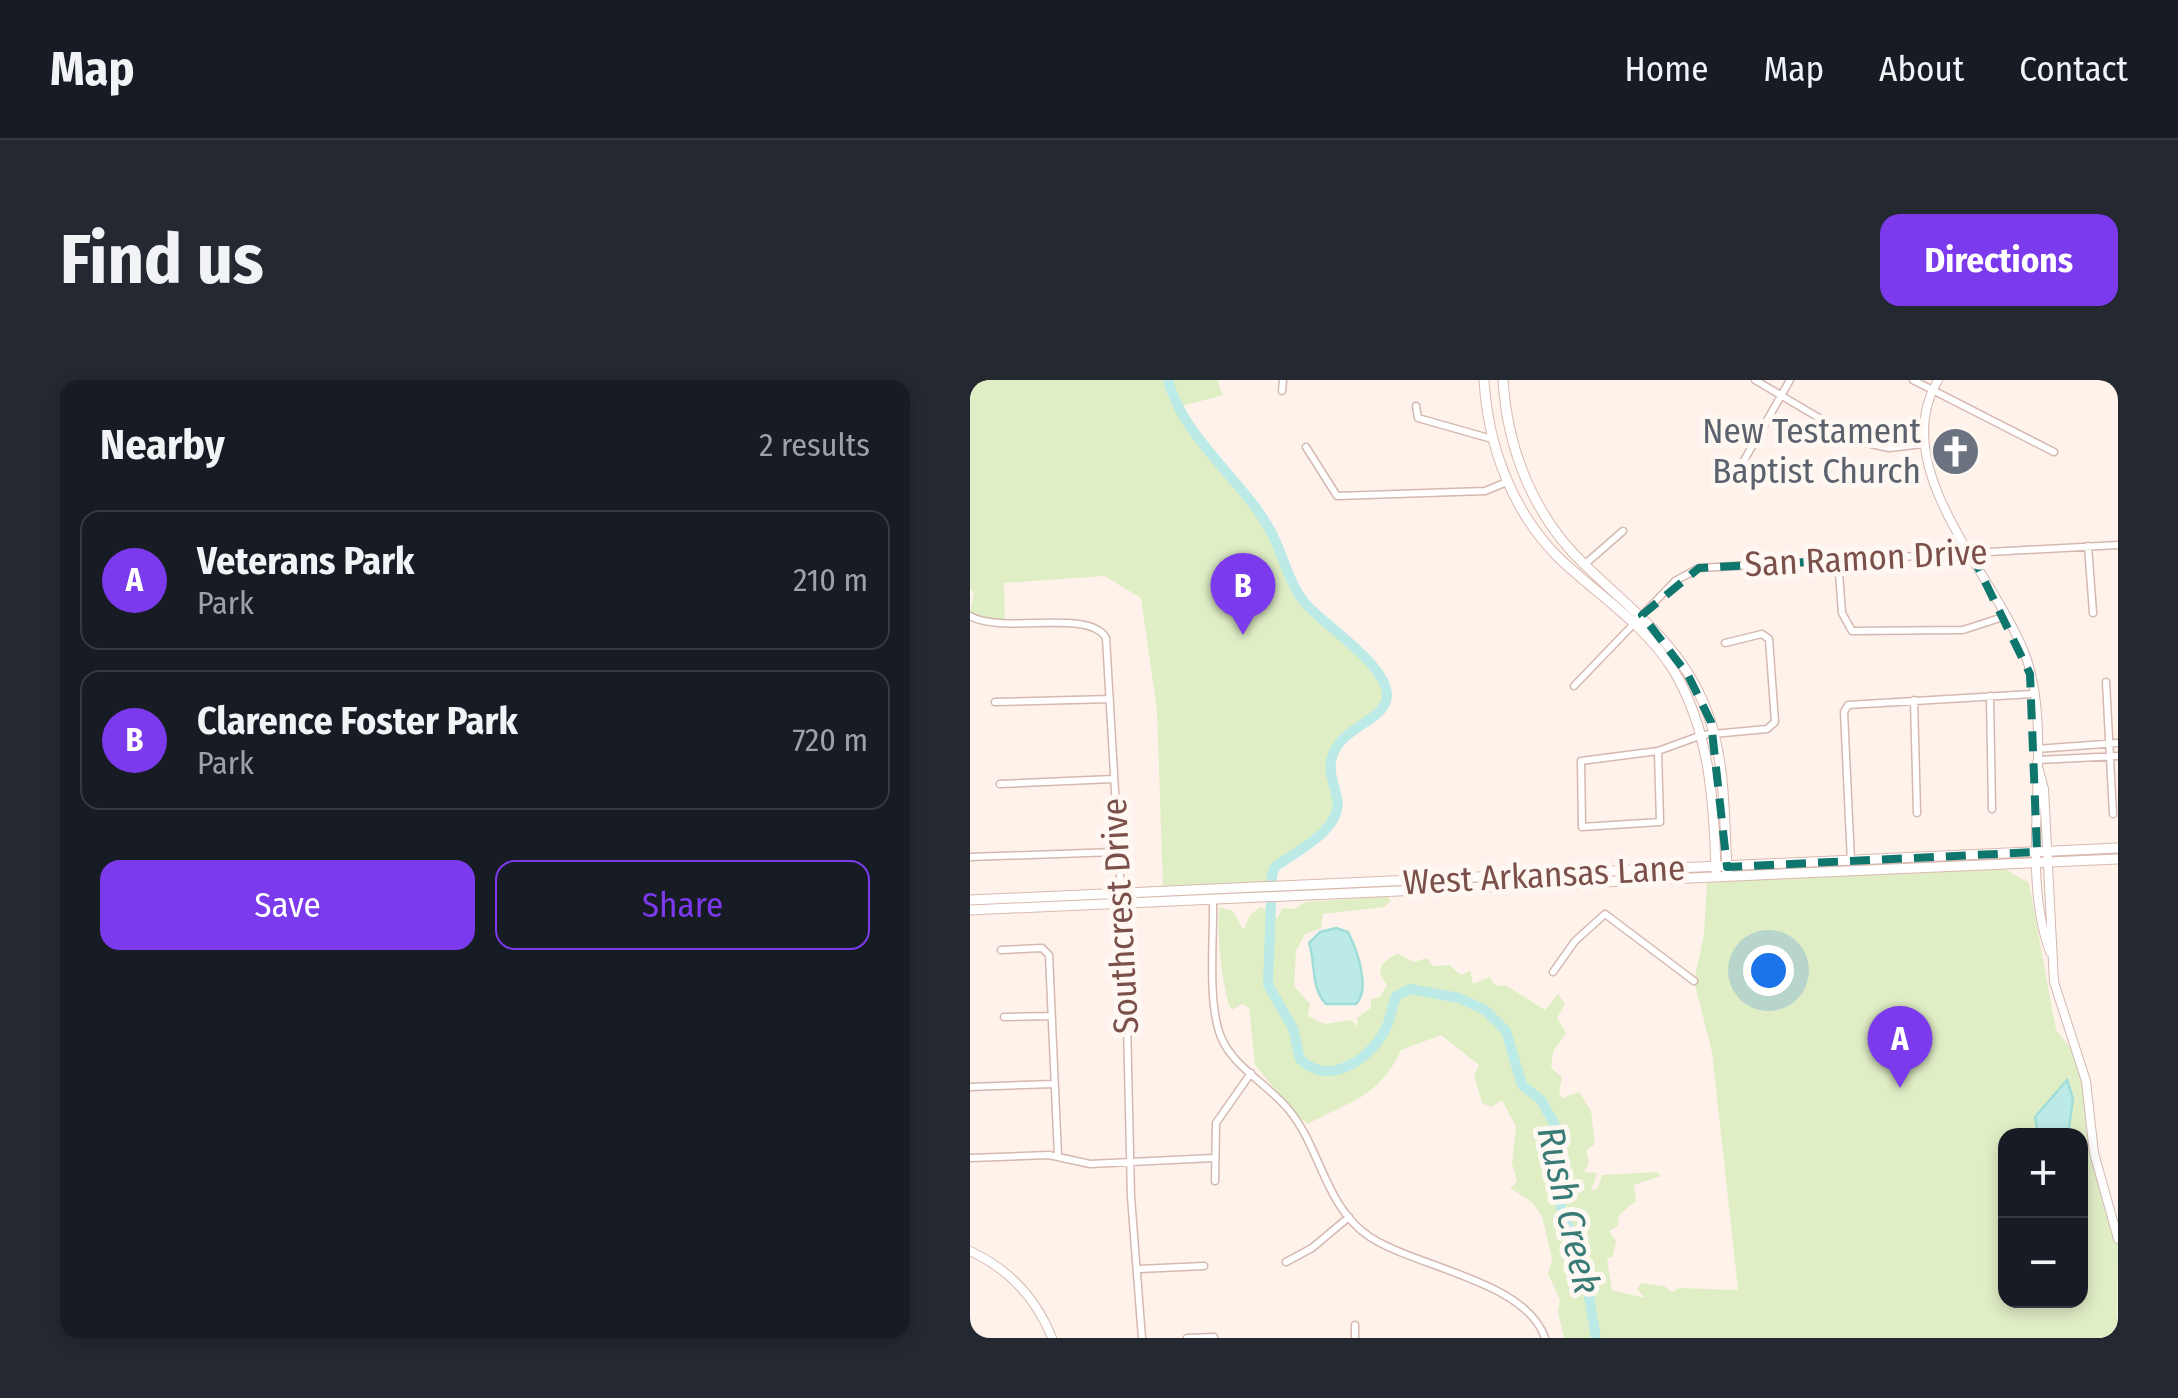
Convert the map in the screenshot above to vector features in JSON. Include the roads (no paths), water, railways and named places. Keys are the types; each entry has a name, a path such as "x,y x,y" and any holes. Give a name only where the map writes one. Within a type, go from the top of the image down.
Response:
{"main road":[{"path":"1484,380 1498,460 1523,513 1558,556 1638,619 1674,671 1702,736 1722,867"},
{"path":"1503,380 1509,428 1522,470 1549,522 1698,690 1714,734 1722,879"},
{"path":"1498,460 1514,471 1522,470"},
{"name":"West Arkansas Lane","path":"2042,858 2118,848"},
{"name":"West Arkansas Lane","path":"1308,890 1722,879 1851,867 2042,858 2118,859"},
{"name":"West Arkansas Lane","path":"970,910 1722,867 1851,867"},
{"name":"West Arkansas Lane","path":"970,900 1213,900 1243,893"}],"street":[{"path":"1282,391 1283,380"},
{"path":"1755,380 1858,441 1889,448 1923,444"},
{"path":"1738,471 1790,380"},
{"path":"1913,380 2054,452"},
{"path":"1938,380 1924,413 1923,444 1932,478 2028,663 2036,762 2044,789 2042,858 2050,952 2058,998 2086,1082 2094,1153 2118,1239"},
{"path":"1416,406 1418,418 1492,439"},
{"path":"1306,447 1336,496 1486,491 1508,482"},
{"path":"1584,565 1622,530"},
{"name":"San Ramon Drive","path":"1574,686 1675,580 1699,568 2118,545"},
{"path":"2088,546 2093,613"},
{"path":"1838,560 1842,613 1852,632 1963,630 2006,616"},
{"name":"Southcrest Drive","path":"970,616 984,624 1004,626 1094,624 1106,638 1126,978 1129,1162 1142,1338"},
{"path":"1658,751 1660,822 1582,827 1581,761 1658,751 1702,736 1767,729 1775,718 1769,639 1762,634 1725,643"},
{"path":"2106,682 2114,744 2113,814"},
{"path":"1851,867 1844,708 1852,703 2032,694"},
{"path":"1990,696 1992,810"},
{"path":"995,702 1110,699"},
{"path":"1914,700 1918,813"},
{"path":"2036,749 2114,744"},
{"path":"2036,762 2114,756"},
{"path":"1000,784 1113,779"},
{"path":"970,858 1116,852"},
{"path":"1213,900 1217,1027 1226,1047 1293,1115 1348,1217 1387,1246 1518,1303 1536,1320 1545,1338"},
{"path":"1552,972 1575,942 1605,914 1694,981"},
{"path":"1001,950 1047,951 1058,1156"},
{"path":"1004,1017 1051,1016"},
{"path":"1214,1181 1218,1117 1251,1073"},
{"path":"970,1087 1054,1084"},
{"path":"970,1158 1058,1156 1090,1164 1213,1158"},
{"path":"1286,1262 1312,1248 1348,1217"},
{"path":"970,1251 1018,1284 1040,1312 1052,1338"},
{"path":"1139,1269 1204,1266"},
{"path":"1354,1325 1355,1338"},
{"path":"1188,1338 1214,1337"}],"water":[{"path":"1336,928 1348,932 1358,959 1362,989 1356,1004 1326,1004 1315,982 1309,943 1320,932"},
{"path":"2067,1080 2073,1099 2069,1128 2037,1128 2035,1117"}],"waterway":[{"path":"970,384 973,380"},
{"name":"Rush Creek","path":"1168,380 1186,421 1270,530 1301,597 1370,663 1386,689 1382,708 1345,738 1333,754 1331,771 1337,798 1333,820 1326,830 1275,867 1272,875 1268,985 1293,1028 1300,1059 1324,1071 1361,1059 1387,1026 1396,996 1410,989 1459,998 1485,1010 1506,1031 1522,1085 1541,1100 1555,1125 1561,1208 1583,1261 1596,1338"}],"place":[{"name":"New Testament Baptist Church","path":"1956,451"},
{"name":"Clarence Foster Park","path":"1243,635"},
{"name":"Veterans Park","path":"1900,1088"}]}
